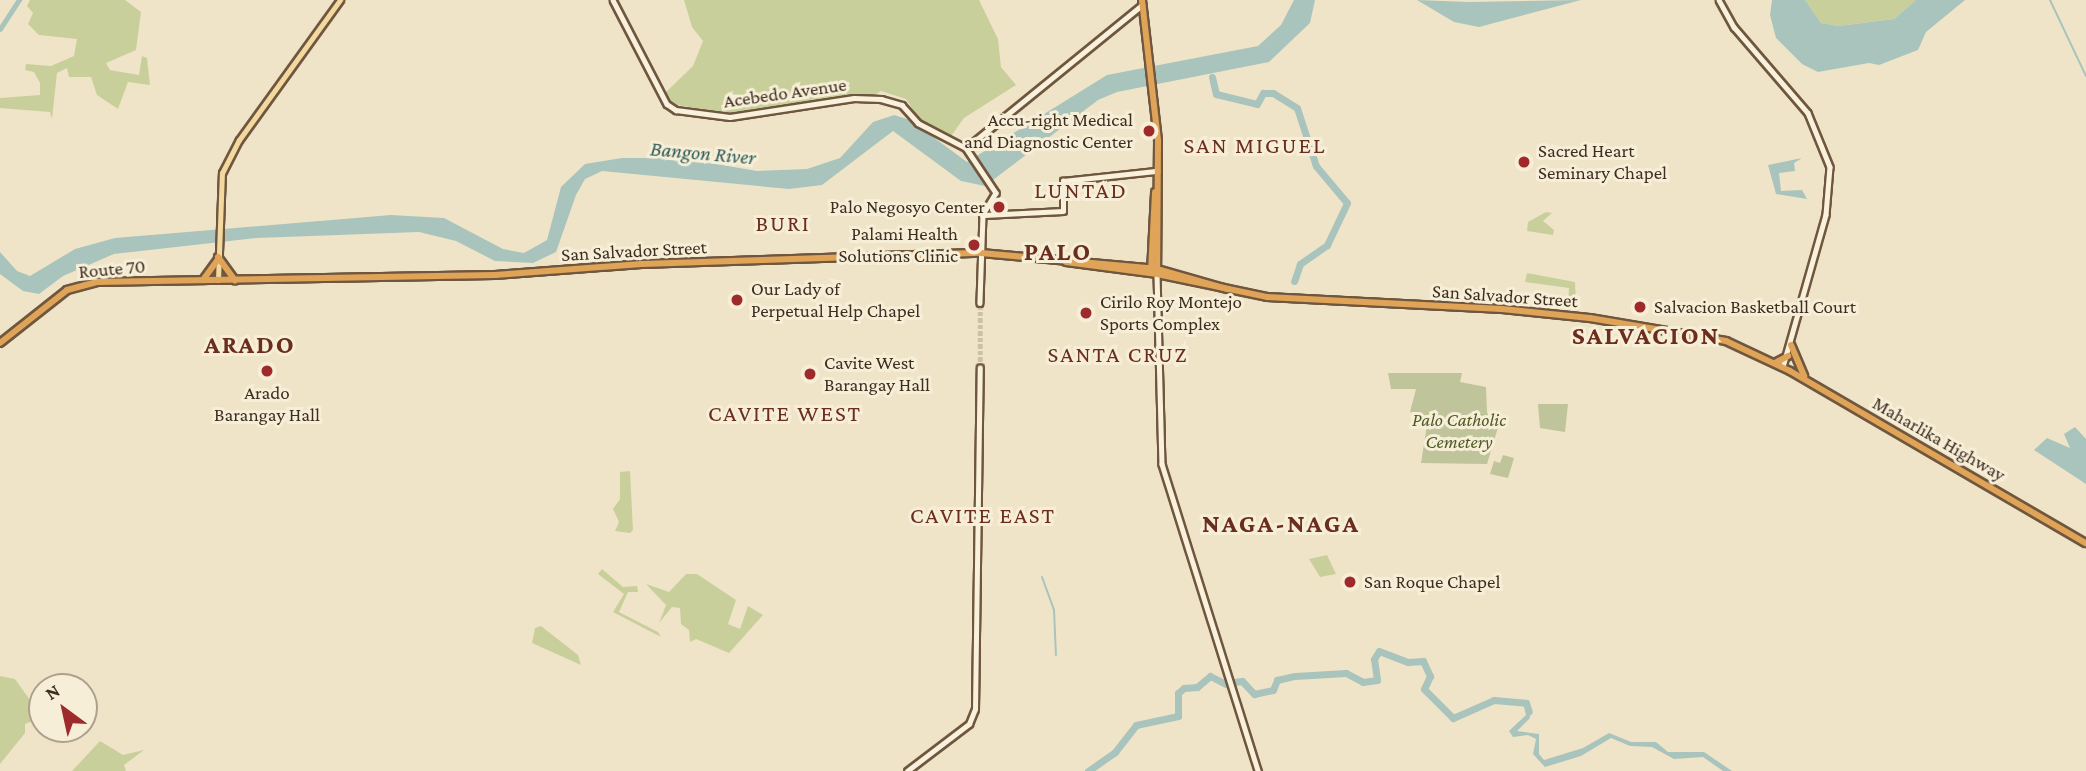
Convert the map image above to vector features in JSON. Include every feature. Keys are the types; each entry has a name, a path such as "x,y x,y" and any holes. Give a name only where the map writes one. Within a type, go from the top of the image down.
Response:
{"highway":[{"path":"1142,3 1157,171 1154,271"},
{"name":"San Salvador Street","path":"203,280 495,275 642,264 981,253 1154,271 1227,289 1303,301 1583,317 1726,341 1775,363"},
{"path":"203,280 218,254 234,280"},
{"name":"Route 70","path":"0,343 67,290 82,284 203,280"},
{"path":"1791,345 1796,364 1807,381"},
{"path":"1775,363 1787,356"},
{"name":"Maharlika Highway","path":"1775,363 2086,543"}],"main road":[{"path":"218,280 220,183 229,155 340,0"},
{"name":"Acebedo Avenue","path":"613,0 667,104 676,110 730,117 854,98 881,99 902,105 918,123 966,148 996,193 983,215"},
{"path":"1719,0 1734,27 1808,113 1828,160 1827,208 1783,367"},
{"path":"966,148 1142,3"},
{"path":"980,303 983,215 1063,211 1063,181 1157,171"},
{"path":"1154,271 1162,464 1258,771"},
{"path":"907,771 969,724 975,709 980,368"}],"green space":[{"path":"30,0 125,0 141,12 136,50 106,63 110,70 139,75 142,56 147,58 150,85 128,82 118,109 97,95 91,77 69,77 67,68 57,73 52,119 50,112 0,108 0,98 40,95 40,83 34,72 25,70 26,64 51,66 74,56 77,39 39,35 28,24 33,13 27,6"},
{"path":"684,0 979,0 998,39 1001,67 1016,85 964,118 951,136 919,119 906,99 881,91 873,96 855,94 729,114 678,105 670,101 666,92 693,66 703,41 692,27"},
{"path":"1805,0 1916,0 1894,19 1839,26 1821,23"},
{"path":"1546,212 1552,213 1543,221 1554,230 1553,235 1527,231 1528,222"},
{"path":"1527,273 1575,282 1576,303 1568,305 1569,288 1525,282"},
{"name":"Palo Catholic Cemetery","path":"1388,373 1462,373 1460,382 1486,387 1487,413 1499,424 1487,464 1421,463 1428,419 1410,412 1416,389 1391,389"},
{"path":"1538,404 1568,404 1565,432 1540,428"},
{"path":"1503,455 1514,458 1508,478 1490,474 1494,461 1500,463"},
{"path":"630,471 633,530 630,533 615,531 619,522 613,509 620,499 620,472"},
{"path":"1327,555 1336,574 1320,577 1309,559"},
{"path":"602,569 623,587 637,586 638,592 628,592 619,612 658,632 661,637 613,612 624,594 598,574"},
{"path":"686,574 697,574 736,600 728,624 740,629 748,606 763,615 729,653 696,639 690,642 689,630 681,624 680,608 672,607 659,623 666,605 646,584 669,592"},
{"path":"541,626 578,655 581,665 532,643 535,628"},
{"path":"0,676 15,679 28,697 28,723 25,724 25,733 0,764"},
{"path":"100,741 123,755 144,750 124,765 126,771 72,771"}],"water":[{"path":"1294,0 1315,0 1310,23 1269,62 1117,92 1098,100 985,186 961,181 893,131 822,185 789,189 602,171 585,179 576,195 556,252 533,263 495,261 456,241 419,232 257,238 114,254 63,276 39,294 23,291 0,274 0,252 17,271 30,276 75,249 115,238 391,215 444,218 503,249 524,253 547,240 561,187 585,164 622,158 681,158 757,171 807,169 840,158 873,122 894,115 910,120 967,162 1107,75 1258,46 1281,25"},
{"path":"1417,0 1581,0 1479,27 1454,22"},
{"path":"1772,0 1805,0 1821,23 1839,26 1894,19 1916,0 1965,0 1926,32 1918,50 1879,65 1869,63 1818,72 1802,64 1776,38 1770,15"},
{"path":"1802,158 1794,163 1795,171 1779,173 1781,191 1802,190 1807,199 1776,194 1768,165"},
{"path":"2075,427 2086,439 2086,484 2034,450 2047,438 2070,448 2064,434"},
{"path":"1528,701 1530,718 1517,731 1539,734 1539,754 1544,760 1583,748 1609,733 1631,742 1656,742 1668,752 1704,752 1732,771 1723,771 1703,757 1674,759 1652,747 1630,746 1611,738 1581,756 1545,767 1533,754 1536,739 1528,735 1513,737 1509,731 1526,715 1524,705"}],"waterway":[{"path":"0,29 19,0"},
{"path":"2050,0 2086,76"},
{"path":"1212,77 1216,94 1257,104 1263,93 1273,93 1297,108 1316,166 1347,203 1327,245 1300,264 1294,281"},
{"path":"1042,577 1054,610 1056,655"},
{"path":"1233,682 1242,681 1254,694 1273,690 1277,680 1295,676 1346,673 1363,682 1377,680 1374,659 1379,651 1408,662 1423,661 1430,676 1424,689 1453,718 1494,700 1526,703 1529,712"},
{"path":"1088,771 1115,752 1136,725 1178,716 1178,693 1184,688 1197,687 1210,676 1226,684"}],"tunnel":[{"path":"980,303 980,368"}],"place":[{"name":"Accu-right Medical and Diagnostic Center","path":"1149,131"},
{"name":"Sacred Heart Seminary Chapel","path":"1524,162"},
{"name":"Palo Negosyo Center","path":"999,207"},
{"name":"Palami Health Solutions Clinic","path":"974,245"},
{"name":"Our Lady of Perpetual Help Chapel","path":"737,300"},
{"name":"Salvacion Basketball Court","path":"1640,307"},
{"name":"Cirilo Roy Montejo Sports Complex","path":"1086,313"},
{"name":"Arado Barangay Hall","path":"267,371"},
{"name":"Cavite West Barangay Hall","path":"810,374"},
{"name":"San Roque Chapel","path":"1350,582"}],"district":[{"name":"SAN MIGUEL","path":"1255,145"},
{"name":"LUNTAD","path":"1081,190"},
{"name":"BURI","path":"783,223"},
{"name":"PALO","path":"1058,252"},
{"name":"SALVACION","path":"1646,336"},
{"name":"ARADO","path":"250,345"},
{"name":"SANTA CRUZ","path":"1118,354"},
{"name":"CAVITE WEST","path":"785,413"},
{"name":"CAVITE EAST","path":"983,515"},
{"name":"NAGA-NAGA","path":"1281,524"}],"water label":[{"name":"Bangon River","path":"703,153"}]}
